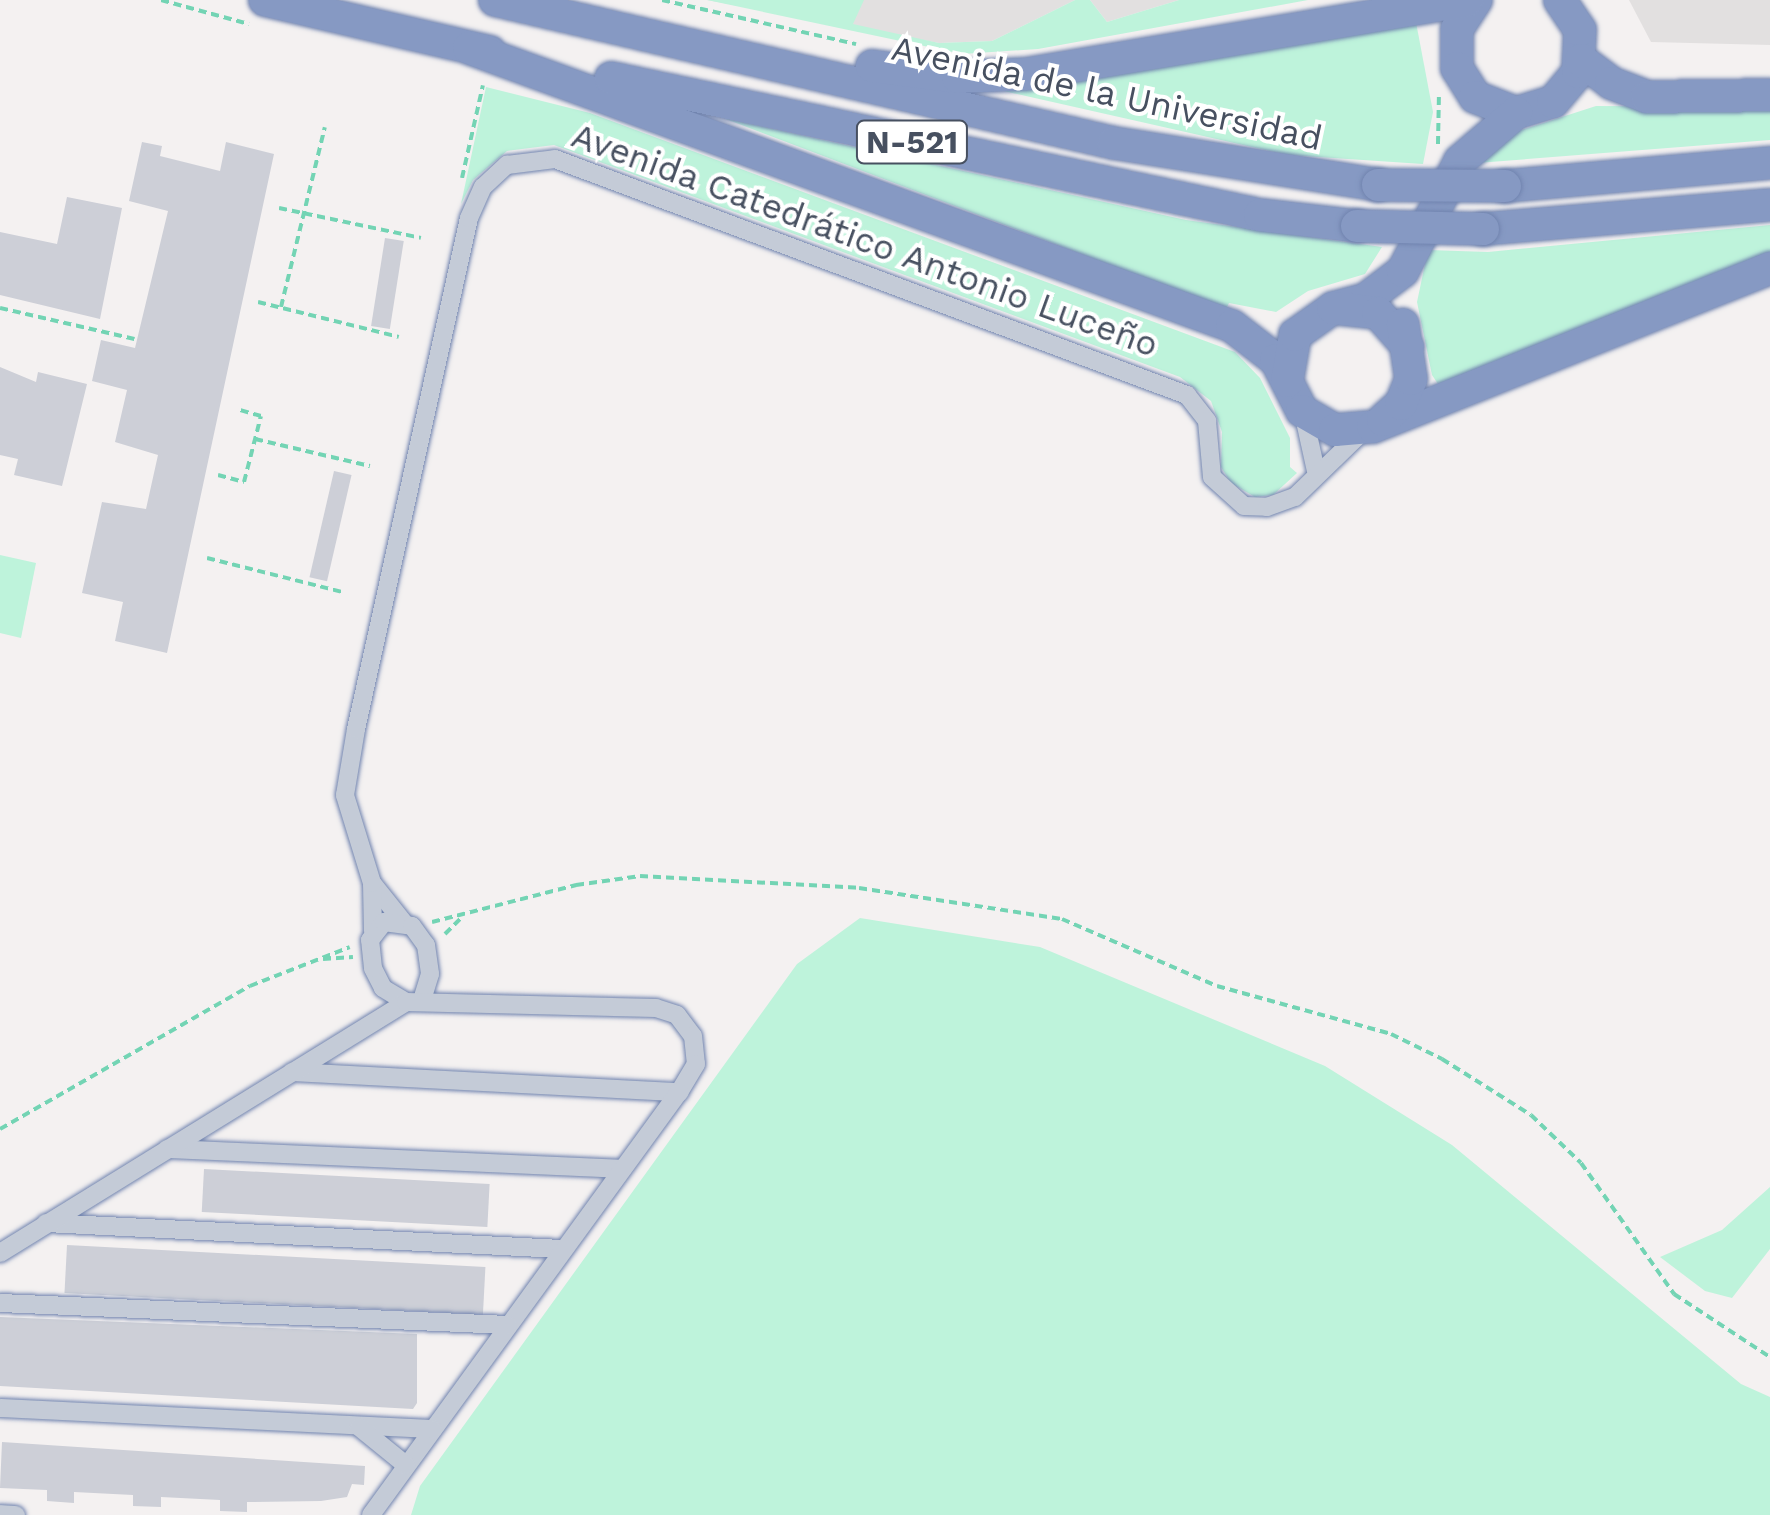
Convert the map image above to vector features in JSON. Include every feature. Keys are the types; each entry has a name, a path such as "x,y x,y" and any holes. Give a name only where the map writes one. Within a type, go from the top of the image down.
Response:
{"highway":[{"name":"N-521","path":"265,0 469,48 1260,216 1357,226 1483,229 1770,206"},
{"name":"Avenida de la Universidad","path":"495,0 1114,143 1378,185 1505,186 1770,162"},
{"path":"744,56 958,77 1027,74 1466,0"},
{"path":"1460,161 1466,86 1454,42 1476,0"},
{"path":"1287,382 1295,336 1333,308 1366,299 1403,270 1460,161 1516,112 1558,98 1581,60 1580,30 1560,0"},
{"path":"469,48 1232,326 1258,340 1302,411 1328,428 1372,426 1770,268"},
{"path":"1581,60 1611,83 1647,97 1770,95"},
{"path":"1466,86 1488,105 1516,112"},
{"path":"1372,426 1407,392 1403,270"},
{"path":"1333,308 1378,313 1408,347"}],"street":[{"name":"Avenida Catedrático Antonio Luceño","path":"371,943 372,883 345,795 356,729 469,218 483,187 507,165 556,159 1187,395 1208,422 1212,477 1244,506 1268,507 1294,497 1316,470 1372,426"},
{"path":"1302,411 1316,470"},
{"name":"Avenida Catedrático Antonio Luceño","path":"372,883 409,925"},
{"path":"0,1253 366,1022 414,999 430,974 426,945 409,925 384,922 371,943 383,988 366,1022"},
{"path":"430,974 464,999"},
{"path":"371,1515 561,1248 680,1092 696,1064 693,1036 677,1015 656,1008 414,999 383,988"},
{"path":"291,1072 680,1092"},
{"path":"166,1149 622,1169"},
{"path":"46,1224 561,1248"},
{"path":"0,1285 8,1304 508,1325"},
{"path":"0,1408 432,1429"},
{"path":"359,1426 406,1465"},
{"path":"0,1514 16,1515"}],"path":[{"path":"662,0 874,48"},
{"path":"460,189 484,80"},
{"path":"281,308 325,128"},
{"path":"279,208 421,238"},
{"path":"258,302 399,337"},
{"path":"0,308 134,339"},
{"path":"218,475 244,482 261,416 237,409"},
{"path":"255,439 370,466"},
{"path":"207,558 342,592"},
{"path":"409,925 463,916 576,884 640,876 859,888 1000,905 1109,934 1217,986 1391,1034 1531,1115 1580,1163 1674,1294 1770,1358"},
{"path":"0,1129 250,986 371,943"},
{"path":"318,959 371,943"}],"shaded area":[{"path":"707,0 1075,0 992,41 939,43"},
{"path":"1090,0 1179,0 1107,22"},
{"path":"1629,0 1770,0 1770,45 1651,42"}],"green space":[{"path":"707,0 864,0 853,24 939,43 992,41 1075,0 1090,0 1107,22 1179,0 1308,0 1038,49 962,54"},
{"path":"1415,17 1433,112 1423,164 1288,155 999,90"},
{"path":"486,87 590,113 1235,352 1260,378 1290,438 1290,467 1297,473 1273,495 1255,497 1231,483 1221,467 1222,432 1211,401 1180,377 554,145 507,151 473,180 461,204"},
{"path":"1596,106 1770,107 1770,140 1477,163 1512,133"},
{"path":"723,118 1186,220 1382,247 1365,274 1308,291 1276,312 1229,303 1226,309"},
{"path":"1770,225 1770,258 1438,384 1432,375 1417,302 1428,250 1488,252"},
{"path":"0,555 36,563 21,638 0,633"},
{"path":"860,918 1040,947 1325,1066 1452,1145 1741,1384 1770,1397 1770,1515 411,1515 420,1486 797,964"},
{"path":"1770,1187 1770,1249 1732,1298 1705,1291 1660,1257 1722,1230"}],"building":[{"path":"142,142 162,146 160,156 220,171 226,142 274,154 167,653 115,641 123,602 82,593 102,502 146,509 158,455 115,442 127,390 92,381 101,340 135,348 168,211 129,201"},
{"path":"67,197 122,208 100,319 0,295 0,232 57,244"},
{"path":"385,238 404,241 390,329 371,326"},
{"path":"0,367 36,382 38,372 87,384 62,486 14,475 18,459 0,455"},
{"path":"334,471 352,475 327,581 309,577"},
{"path":"204,1169 490,1184 487,1227 202,1212"},
{"path":"67,1245 485,1267 483,1315 64,1293"},
{"path":"0,1317 417,1334 417,1403 413,1409 0,1386"},
{"path":"2,1442 365,1466 364,1485 352,1484 347,1497 321,1501 247,1502 247,1512 220,1511 220,1500 161,1497 161,1507 133,1506 133,1495 74,1492 74,1503 47,1501 47,1490 0,1488"}]}
